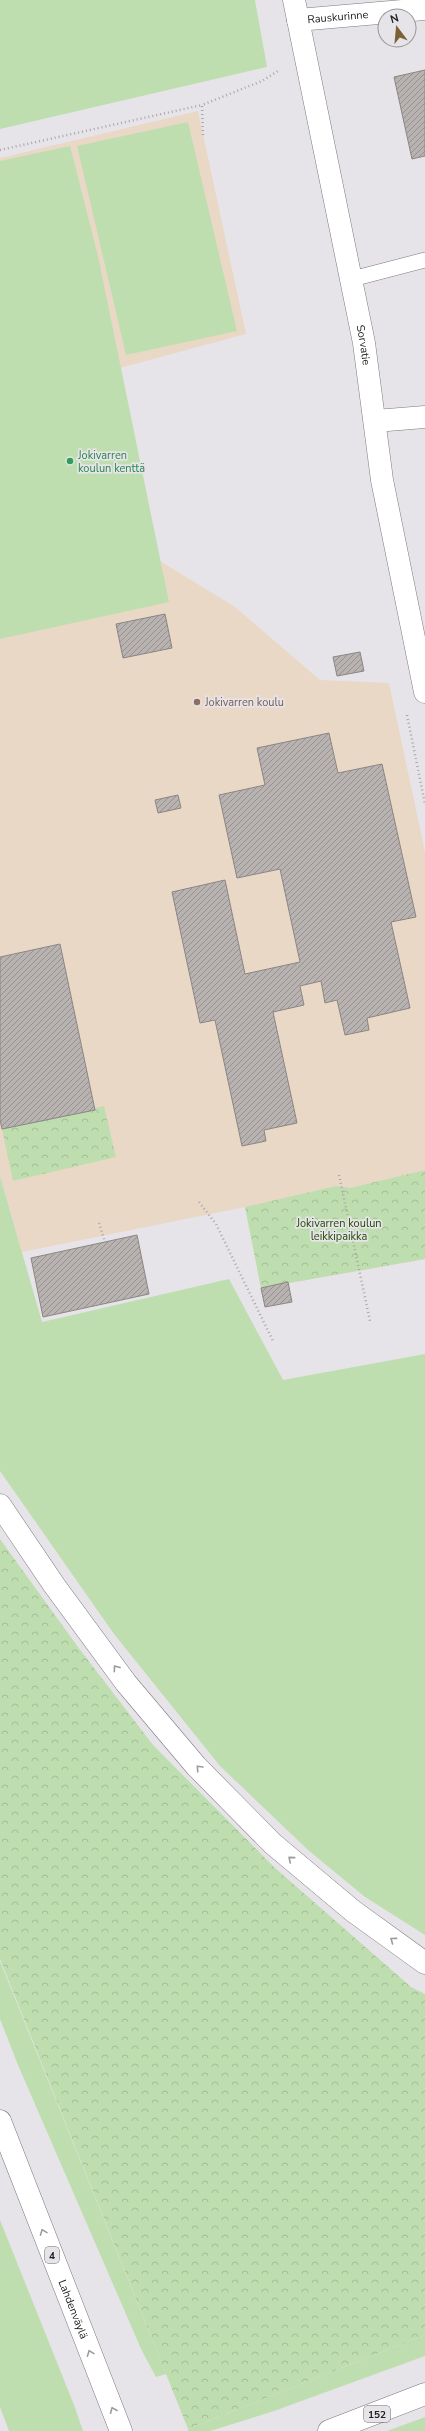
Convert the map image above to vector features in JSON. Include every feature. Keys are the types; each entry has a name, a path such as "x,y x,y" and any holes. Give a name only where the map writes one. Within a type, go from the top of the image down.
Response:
{"main road":[{"name":"Rauskurinne","path":"296,10 393,6 425,9"},
{"name":"Sorvatie","path":"296,10 309,80 352,279 365,350 382,480 425,692"},
{"path":"375,421 425,417"},
{"path":"0,1505 54,1585 126,1683 196,1766 273,1844 353,1911 425,1963"},
{"name":"Lahdenväylä","path":"0,2121 121,2431"},
{"name":"152","path":"329,2431 425,2394"}],"lane":[{"path":"352,279 425,260"}],"path":[{"path":"0,150 202,105 262,81 280,71"},
{"path":"202,105 203,135"},
{"path":"339,1175 370,1321"},
{"path":"199,1202 216,1224 274,1341"},
{"path":"99,1223 105,1242"}],"shaded area":[{"name":"Jokivarren koulu","path":"198,111 246,334 116,369 160,561 235,607 320,680 389,683 425,852 425,1259 261,1288 245,1207 22,1252 0,1176 0,158"}],"green space":[{"path":"0,0 255,0 267,67 0,129"},
{"path":"188,122 237,331 126,355 77,146"},
{"name":"Jokivarren koulun kenttä","path":"70,146 98,256 169,602 0,639 0,161"},
{"path":"104,1106 116,1157 13,1181 2,1129"},
{"name":"Jokivarren koulun leikkipaikka","path":"425,1170 425,1259 261,1288 245,1207 336,1186 350,1188"},
{"path":"0,1176 42,1322 229,1279 283,1380 425,1354 425,1935 365,1897 308,1850 220,1766 114,1634 0,1471"},
{"path":"0,1539 78,1647 153,1745 274,1867 411,1987 425,1994 425,2335 188,2429 0,1959"},
{"path":"0,1961 166,2374 156,2377 142,2351 18,2065 0,2019"},
{"path":"0,2220 83,2431 9,2431 0,2407"},
{"path":"425,2335 425,2356 274,2411 210,2431 188,2431 188,2429"},
{"path":"425,2417 425,2431 387,2431"}],"building":[{"path":"425,70 425,156 412,159 394,77"},
{"path":"165,614 172,648 123,658 116,624"},
{"path":"360,652 364,671 337,676 333,657"},
{"path":"329,733 338,773 382,764 416,917 391,922 410,1008 367,1018 369,1030 345,1035 337,1000 325,1003 321,981 300,986 304,1005 273,1012 297,1123 264,1130 266,1141 242,1146 215,1020 200,1023 172,892 225,880 245,974 300,962 280,869 237,878 219,795 265,785 257,748"},
{"path":"178,795 181,808 158,813 155,800"},
{"path":"60,944 95,1110 2,1129 0,1120 0,957"},
{"path":"137,1235 149,1294 43,1317 31,1258"},
{"path":"288,1282 292,1302 265,1307 261,1288"}],"place":[{"name":"Jokivarren koulun kenttä","path":"70,461"},
{"name":"Jokivarren koulu","path":"197,702"}]}
